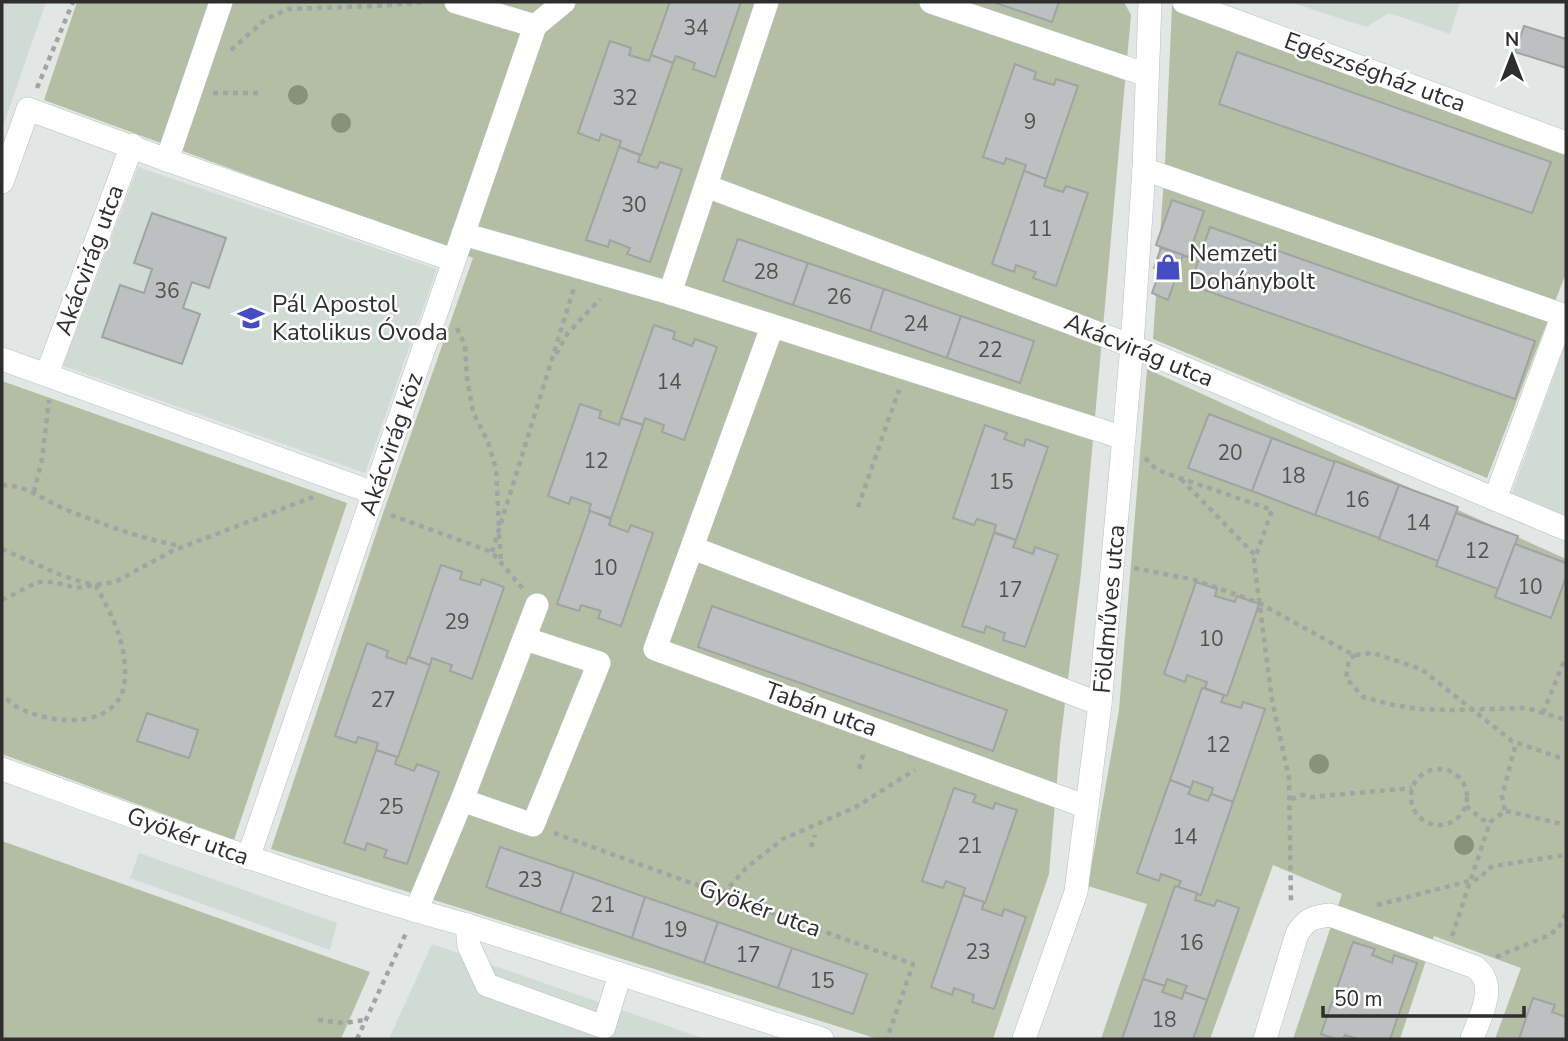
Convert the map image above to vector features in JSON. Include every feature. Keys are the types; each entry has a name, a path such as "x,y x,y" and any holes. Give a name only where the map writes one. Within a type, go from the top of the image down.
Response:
{"street":[{"path":"167,160 221,2"},
{"path":"456,2 535,26 564,2"},
{"path":"670,293 767,2"},
{"path":"931,2 1147,75"},
{"name":"Földműves utca","path":"1024,1039 1076,892 1100,704 1132,346 1144,169 1150,2"},
{"name":"Egészségház utca","path":"1184,2 1566,143"},
{"name":"Akácvirág köz","path":"248,858 535,26"},
{"path":"2,182 28,109 453,260"},
{"name":"Akácvirág utca","path":"50,375 132,145"},
{"path":"1144,169 1563,315 1495,499"},
{"name":"Akácvirág utca","path":"706,186 1132,346 1566,529"},
{"path":"463,234 670,293 1124,438"},
{"name":"Tabán utca","path":"772,327 655,649 1087,807"},
{"path":"2,359 350,483 372,500"},
{"path":"693,548 1100,704"},
{"path":"416,911 537,606"},
{"path":"462,800 533,825 599,663 526,639"},
{"name":"Gyökér utca","path":"2,769 248,858 822,1039"},
{"path":"1265,1039 1297,934 1303,924 1312,917 1330,915 1483,972 1488,988 1472,1039"},
{"path":"467,925 469,946 487,985 604,1027 620,974"}],"path":[{"path":"28,109 73,2"},
{"path":"222,59 266,19 288,9 426,2"},
{"path":"550,364 568,333 595,302 627,281"},
{"path":"442,296 465,346 471,403 496,469 501,562"},
{"path":"492,552 571,297"},
{"path":"859,508 906,370"},
{"path":"34,492 42,459 50,375"},
{"path":"1124,438 1157,470 1272,510 1254,561 1272,700 1289,778 1290,864"},
{"path":"1179,478 1256,556"},
{"path":"2,600 38,582 54,582 76,588 115,582 143,565 184,547 350,483"},
{"path":"2,485 23,487 54,504 115,529 184,547"},
{"path":"372,500 492,552 537,606"},
{"path":"2,549 63,576 96,586 117,629 125,680 120,698 107,711 89,719 72,722 18,708 2,695"},
{"path":"1113,565 1176,574 1259,603 1355,654 1373,653 1421,669 1516,743 1566,760"},
{"path":"1355,654 1349,659 1346,678 1363,697 1419,709 1527,708 1566,720"},
{"path":"1543,713 1566,656"},
{"path":"1506,811 1502,796 1516,743"},
{"path":"859,769 867,744"},
{"path":"723,894 746,868 783,839 854,808 943,754"},
{"path":"1436,768 1448,769 1458,775 1465,784 1468,795 1466,806 1461,816 1452,822 1431,824 1415,811 1411,800 1412,788 1425,772 1436,768"},
{"path":"1291,799 1303,795 1311,797 1412,788"},
{"path":"1466,806 1483,820 1490,822"},
{"path":"1454,929 1490,822 1506,811 1566,825"},
{"name":"Gyökér utca","path":"533,825 913,964 887,1039"},
{"path":"811,847 815,835"},
{"path":"1370,907 1481,878 1487,869 1494,866 1566,855"},
{"path":"357,1039 416,911"},
{"path":"1475,967 1548,936 1558,929 1566,913"},
{"path":"318,1020 344,1023 365,1020"}],"shaded area":[{"path":"2,2 46,2 2,129"},
{"path":"1290,2 1460,2 1450,34 1389,13 1366,27"},
{"name":"Pál Apostol Katolikus Óvoda","path":"138,167 437,269 365,473 63,366"},
{"path":"1566,342 1566,516 1512,493"},
{"path":"139,853 337,923 330,950 130,878"},
{"path":"432,944 705,1039 389,1039"}],"green space":[{"path":"77,2 1124,2 1131,15 1081,573 1060,744 1049,874 993,1039 878,1039 271,849 381,519 473,258 44,100"},
{"path":"1172,6 1566,152 1566,273 1487,478 1153,339"},
{"path":"1147,369 1566,559 1566,1039 1495,1039 1521,968 1434,936 1400,1039 1293,1039 1342,894 1273,865 1210,1039 1101,1039 1147,904 1088,886 1119,710"},
{"path":"2,381 347,503 234,840 2,754"},
{"path":"2,841 370,972 341,1039 2,1039"}],"building":[{"path":"670,2 741,2 715,77 693,69 695,63 676,56 673,63 651,55"},
{"path":"993,2 1059,2 1052,22"},
{"path":"1524,26 1566,39 1566,68 1515,52"},
{"path":"610,41 631,48 629,55 649,61 651,55 673,63 641,155 619,147 621,141 601,134 599,141 578,133"},
{"path":"1237,52 1551,162 1532,213 1219,104"},
{"path":"1015,64 1036,72 1034,79 1054,85 1056,79 1078,86 1046,179 1024,171 1026,165 1006,158 1004,164 983,157"},
{"path":"619,147 640,155 638,162 657,168 660,162 682,169 650,262 627,254 630,248 610,240 608,247 586,240"},
{"path":"1024,171 1046,179 1044,186 1063,192 1066,186 1088,193 1056,286 1033,278 1036,272 1016,265 1014,272 992,264"},
{"path":"1172,200 1204,211 1188,257 1156,245"},
{"path":"152,213 226,238 209,288 192,282 183,308 200,314 182,364 102,337 120,285 144,293 152,269 134,263"},
{"path":"1210,227 1535,341 1515,399 1190,285"},
{"path":"738,239 808,263 793,305 723,281"},
{"path":"1161,248 1183,255 1176,277 1154,268"},
{"path":"808,263 884,289 870,331 793,305"},
{"path":"1160,271 1176,277 1168,300 1152,293"},
{"path":"884,289 961,316 947,358 870,331"},
{"path":"961,316 1034,341 1020,383 947,358"},
{"path":"654,325 675,332 673,339 692,346 695,339 717,347 684,440 662,432 664,425 645,418 643,425 621,418"},
{"path":"580,404 601,411 599,418 619,425 621,418 643,425 611,518 589,511 591,504 571,497 569,504 548,496"},
{"path":"1209,414 1272,438 1252,491 1188,468"},
{"path":"985,425 1007,433 1004,439 1024,446 1026,439 1048,447 1016,540 994,532 996,525 977,519 974,525 953,518"},
{"path":"1272,438 1335,462 1315,515 1252,491"},
{"path":"1335,461 1399,485 1379,538 1315,515"},
{"path":"1399,485 1458,507 1438,561 1379,539"},
{"path":"590,511 611,519 609,525 628,532 631,525 653,533 621,626 598,618 601,611 581,605 579,611 557,604"},
{"path":"1456,513 1518,536 1498,589 1436,566"},
{"path":"994,533 1016,540 1013,547 1033,554 1035,547 1058,555 1025,647 1003,640 1005,633 986,626 984,633 962,626"},
{"path":"1515,544 1566,563 1566,577 1551,618 1495,597"},
{"path":"441,565 462,572 460,579 480,585 482,579 504,587 472,679 450,671 452,665 432,658 430,665 409,657"},
{"path":"1196,582 1217,589 1215,596 1235,602 1237,596 1259,604 1227,696 1205,688 1207,682 1187,675 1185,682 1164,674"},
{"path":"712,606 1007,710 993,751 698,647"},
{"path":"367,643 388,651 386,657 406,664 408,657 430,665 398,757 376,750 378,743 358,737 356,743 335,736"},
{"path":"1202,688 1224,695 1221,702 1241,708 1243,702 1265,709 1233,802 1211,794 1213,788 1193,781 1191,788 1170,780"},
{"path":"147,713 198,730 189,758 137,741"},
{"path":"376,750 397,757 395,764 414,771 417,764 439,772 407,864 384,857 387,850 367,843 365,850 344,843"},
{"path":"1170,780 1191,788 1188,794 1208,801 1211,794 1233,802 1201,895 1178,887 1181,881 1161,874 1159,881 1137,873"},
{"path":"954,788 976,795 973,802 993,809 995,803 1017,810 985,903 963,895 965,888 946,881 943,888 922,881"},
{"path":"500,847 574,872 560,913 486,887"},
{"path":"574,872 645,897 632,938 560,913"},
{"path":"1175,886 1197,893 1195,900 1214,906 1217,900 1239,908 1207,1000 1184,992 1187,986 1167,979 1165,986 1143,979"},
{"path":"963,895 984,902 982,909 1002,916 1004,909 1026,917 994,1009 972,1002 974,995 954,988 952,995 931,987"},
{"path":"645,897 718,922 704,963 632,938"},
{"path":"718,922 792,948 778,988 704,963"},
{"path":"1353,942 1375,949 1372,955 1392,963 1394,955 1417,963 1390,1039 1358,1039 1345,1035 1343,1039 1336,1039 1321,1034"},
{"path":"792,948 867,974 853,1014 778,988"},
{"path":"1143,979 1165,986 1162,992 1182,999 1184,992 1207,1000 1193,1039 1122,1039"},
{"path":"1533,998 1555,1005 1552,1012 1566,1017 1566,1039 1519,1039"}],"place":[{"name":"Nemzeti Dohánybolt","path":"1168,267"},
{"name":"Pál Apostol Katolikus Óvoda","path":"251,318"}]}
